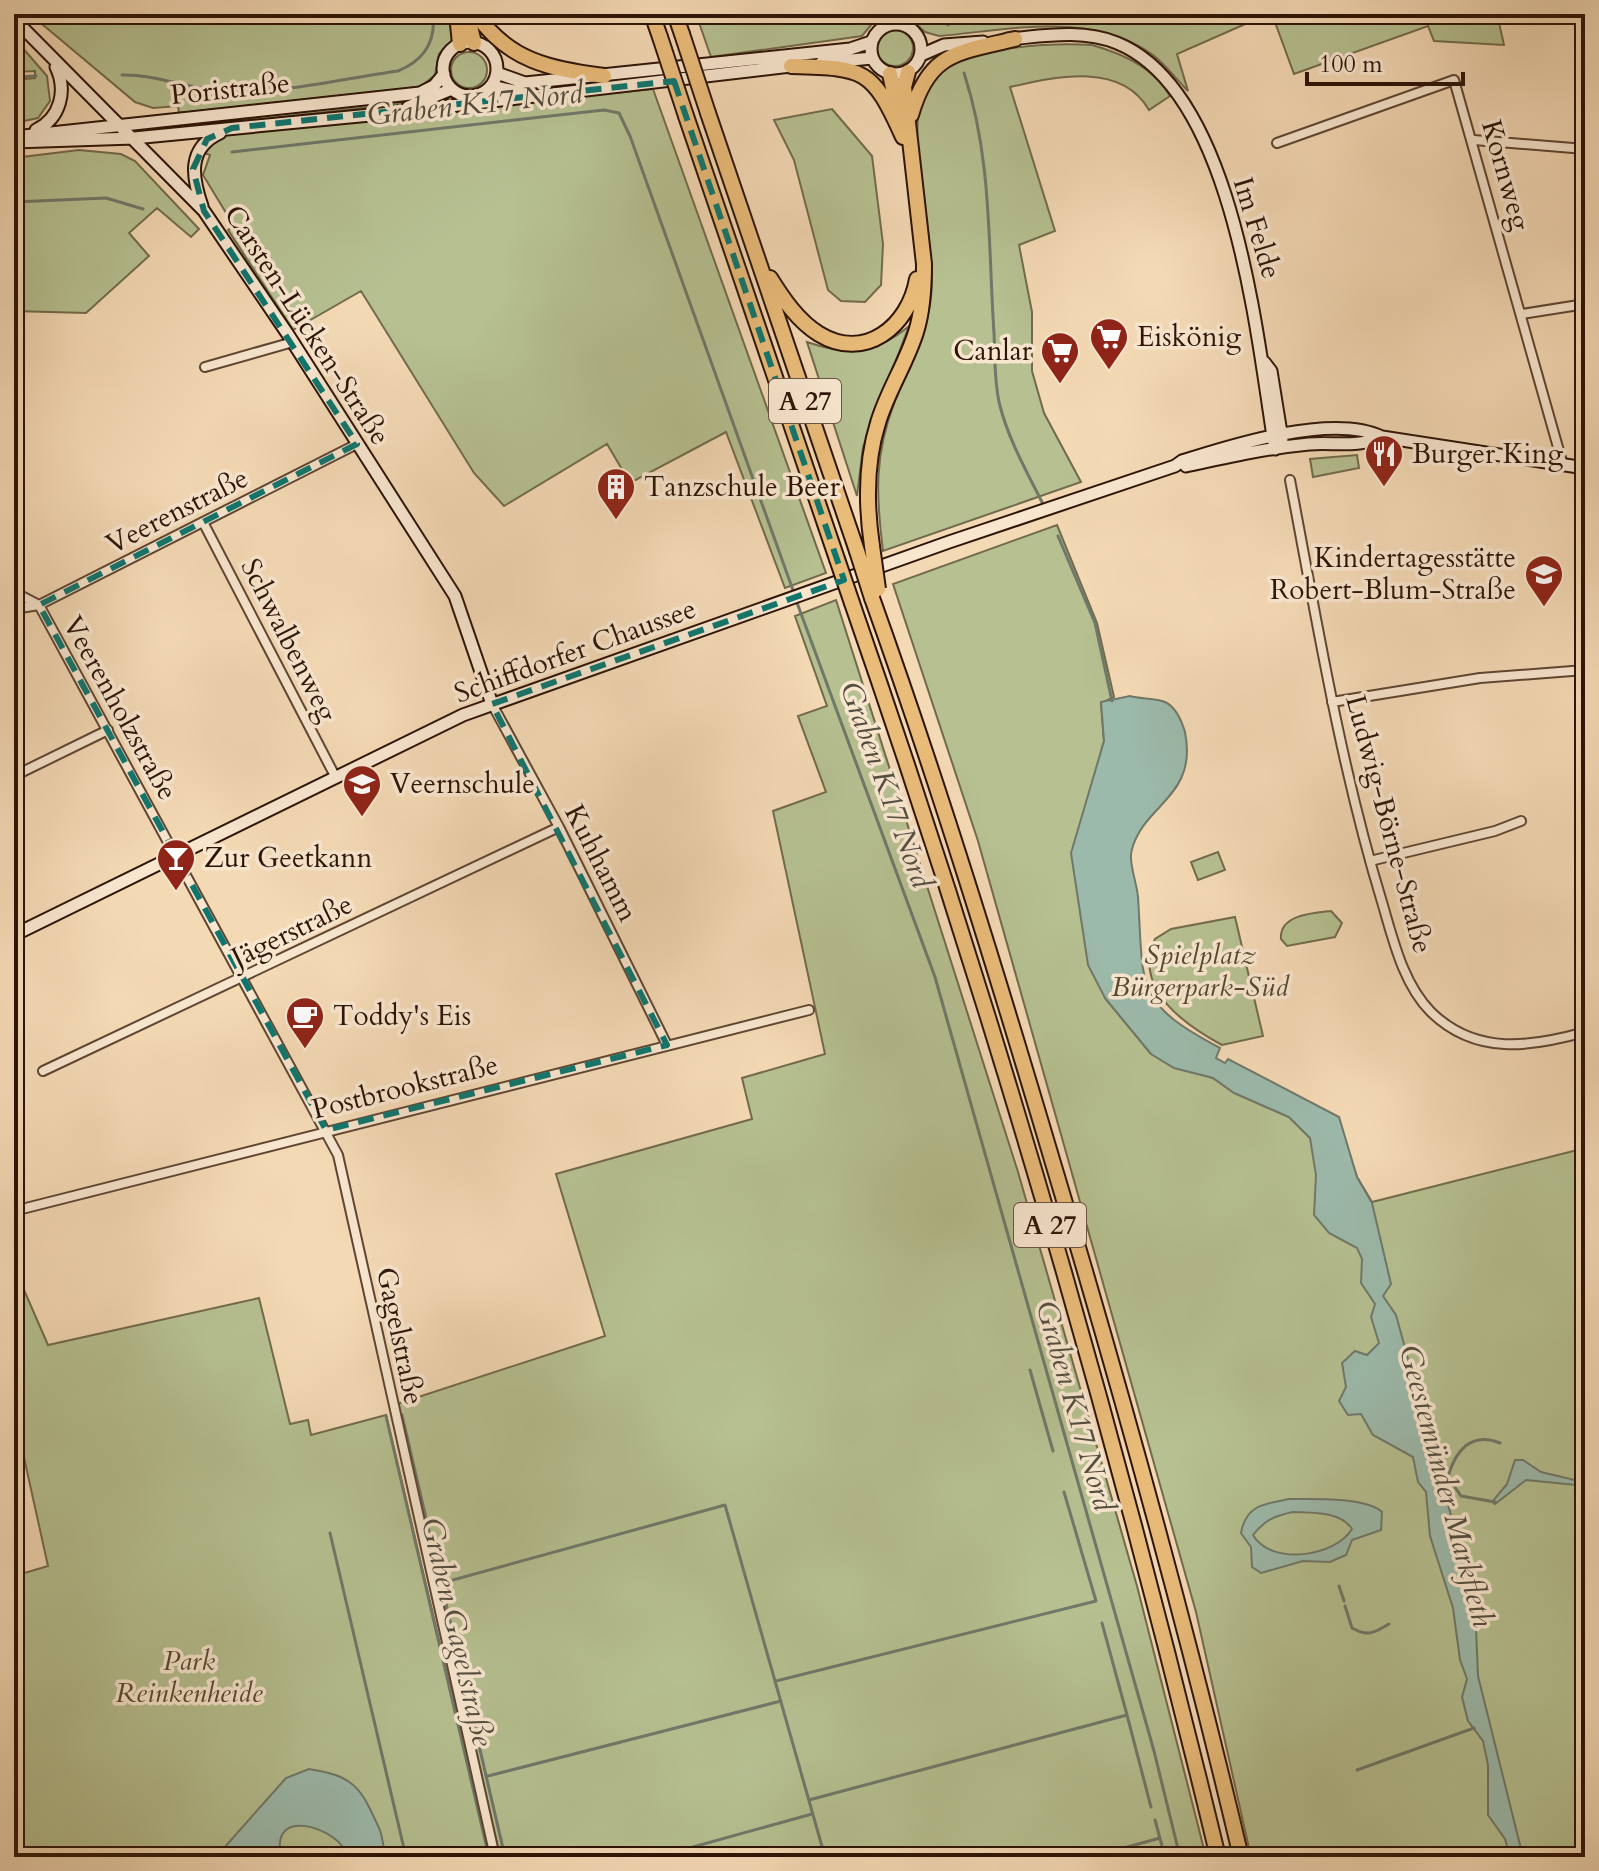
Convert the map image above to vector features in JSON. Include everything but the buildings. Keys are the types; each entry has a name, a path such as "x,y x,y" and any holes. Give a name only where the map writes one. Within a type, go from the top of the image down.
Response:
{"highway":[{"path":"457,14 467,44"},
{"path":"467,14 467,44"},
{"path":"476,14 496,39 521,58 554,69 604,76"},
{"name":"A 27","path":"652,14 925,818 1086,1345 1164,1635 1218,1857"},
{"name":"A 27","path":"675,14 857,551 875,594 999,981 1091,1291 1167,1563 1241,1857"},
{"path":"906,132 923,79 936,66 953,56 1015,39"},
{"path":"791,66 841,68 870,79 906,132"},
{"path":"754,250 780,295 821,336 848,344 864,343 894,328 904,317 917,277 904,87 908,72"},
{"path":"875,594 867,488 872,445 886,400 916,332 924,291 924,264 906,132 890,74"}],"main road":[{"name":"Carsten-Lücken-Straße","path":"14,19 204,211 293,342 455,596 492,704"},
{"path":"921,55 920,40 911,29 892,19 871,42 872,58 890,74 908,72 921,55 944,45"},
{"name":"Im Felde","path":"1015,39 1084,35 1117,43 1150,61 1192,112 1249,277 1264,362 1262,374 1278,442"},
{"path":"920,40 944,45 1015,39"},
{"path":"497,73 525,83 850,49 871,42"},
{"path":"452,89 444,74 445,60 467,44 494,57 497,73 491,86"},
{"name":"Poristraße","path":"14,139 134,138 554,96 872,58"},
{"path":"28,133 45,125 58,109 62,90 54,62"},
{"name":"Poristraße","path":"14,139 28,133 420,93 434,86 444,74"},
{"name":"Poristraße","path":"391,113 452,89 472,96 491,86 554,96"},
{"path":"204,211 193,180 197,154 207,139 232,128"},
{"name":"Schiffdorfer Chaussee","path":"14,935 492,704 1175,466 1278,442 1366,445 1382,437 1585,468"}],"street":[{"name":"Kornweg","path":"1277,143 1454,80 1474,140 1563,465"},
{"path":"1474,140 1585,149"},
{"path":"1522,314 1585,304"},
{"path":"205,367 293,342"},
{"name":"Veerenstraße","path":"14,609 39,605 357,444"},
{"name":"Ludwig-Börne-Straße","path":"1290,480 1332,702 1370,861 1414,990 1431,1012 1463,1034 1497,1045 1532,1045 1585,1032"},
{"name":"Schwalbenweg","path":"203,522 336,778"},
{"name":"Veerenholzstraße","path":"14,592 39,605 176,856"},
{"path":"1332,702 1480,678 1585,670"},
{"name":"Kuhhamm","path":"492,704 559,827 667,1045"},
{"path":"14,776 108,730"},
{"path":"1370,861 1495,831 1521,821"},
{"name":"Jägerstraße","path":"43,1071 559,827"},
{"name":"Gagelstraße","path":"176,856 338,1155 495,1857"},
{"name":"Postbrookstraße","path":"14,1211 809,1010"}],"highlighted area":[{"path":"674,81 844,580 492,704 667,1045 326,1130 39,605 357,444 204,211 193,169 207,139 232,128"}],"green space":[{"path":"30,14 451,14 452,41 439,54 435,75 420,87 179,113 178,106 153,108 135,102"},
{"path":"696,14 880,14 862,36 711,57"},
{"path":"905,14 943,14 946,24 950,23 950,14 1268,14 1177,54 1188,91 1153,55 1129,41 1103,32 1049,26 939,36 925,32"},
{"path":"1272,14 1497,14 1504,45 1434,41 1428,26 1294,74"},
{"path":"895,30 908,35 913,48 908,61 895,66 882,61 877,48 882,35"},
{"path":"14,38 47,76 50,101 38,118 14,123 14,80 35,78 35,71 14,72"},
{"path":"1092,45 1114,52 1146,69 1170,96 1149,110 1137,95 1122,84 1086,76 1047,79 1010,87 1055,231 1019,245 1032,312 1032,371 1044,413 1081,482 883,551 878,475 883,439 925,328 931,297 931,260 917,131 923,92 938,73 968,57 1011,48"},
{"path":"469,52 482,57 487,70 482,83 469,88 456,83 451,70 456,57"},
{"path":"653,89 826,573 785,588 726,432 630,483 607,444 504,506 474,473 361,291 293,330 228,230 234,226 203,175 210,155 202,152 215,139 231,132"},
{"path":"424,97 398,104 183,128 182,125"},
{"path":"832,109 872,156 883,244 881,285 865,302 841,301 828,290 794,160 774,120"},
{"path":"79,150 121,154 135,161 199,229 191,237 157,208 129,233 149,256 86,313 14,311 14,158"},
{"path":"909,326 863,447 857,496 807,342 835,349 861,350 885,342"},
{"path":"1357,455 1359,468 1313,477 1310,459"},
{"path":"1057,525 1097,623 1114,697 1101,703 1104,741 1092,786 1105,998 1151,1054 1213,1078 1234,1093 1289,1117 1310,1138 1348,1150 1357,1177 1372,1202 1585,1148 1585,1857 1251,1857 1196,1612 978,841 893,584"},
{"path":"836,600 1018,1172 1137,1586 1206,1857 500,1857 397,1404 605,1336 556,1174 752,1119 742,1078 825,1054 773,811 826,792 798,716 827,706 795,616"},
{"path":"1218,852 1225,870 1198,880 1191,862"},
{"path":"1331,911 1342,923 1335,937 1287,946 1281,939 1285,925 1291,920 1306,914"},
{"name":"Spielplatz Bürgerpark-Süd","path":"1235,917 1263,1036 1222,1045 1178,1016 1166,1003 1156,989 1150,957 1155,939 1171,929"},
{"name":"Park Reinkenheide","path":"14,1267 48,1345 259,1298 290,1424 308,1420 311,1435 386,1415 490,1857 14,1857 14,1576 48,1566 23,1453 14,1450"}],"shaded area":[{"path":"1130,696 1161,701 1172,707 1185,732 1187,754 1177,786 1138,834 1131,854 1138,897 1141,952 1149,989 1157,1004 1171,1018 1220,1048 1216,1058 1225,1063 1228,1059 1339,1117 1357,1177 1372,1203 1391,1284 1383,1296 1396,1315 1475,1603 1478,1676 1523,1857 1510,1857 1505,1839 1488,1815 1488,1765 1483,1741 1468,1721 1462,1697 1467,1679 1460,1660 1453,1608 1430,1536 1426,1492 1418,1482 1413,1457 1373,1435 1361,1414 1348,1415 1339,1401 1346,1387 1342,1363 1355,1351 1367,1355 1379,1343 1371,1317 1375,1304 1361,1283 1362,1259 1357,1248 1329,1233 1314,1215 1316,1175 1310,1138 1289,1117 1234,1093 1213,1078 1174,1068 1151,1054 1105,998 1088,965 1071,853 1104,741 1101,702"},
{"path":"1515,1460 1523,1460 1541,1472 1579,1481 1576,1485 1526,1480 1495,1504 1492,1502 1507,1484"},
{"path":"1289,1499 1352,1501 1374,1507 1382,1512 1381,1530 1352,1540 1346,1555 1330,1562 1303,1561 1261,1573 1252,1567 1251,1547 1241,1533 1243,1524 1258,1507","holes":["1293,1512 1333,1516 1352,1529 1344,1539 1332,1546 1303,1554 1274,1551 1262,1545 1253,1535 1266,1522"]},
{"path":"309,1769 337,1776 354,1786 373,1814 388,1857 342,1857 344,1849 328,1834 295,1826 286,1830 281,1837 280,1849 300,1857 216,1857 286,1778"}],"waterway":[{"path":"122,75 242,92 287,89 398,71 414,62 426,49 432,33 433,14"},
{"name":"Geestemünder Markfleth","path":"946,14 948,25"},
{"name":"Geestemünder Markfleth","path":"964,73 980,137 984,169 998,397 1014,445 1044,506"},
{"path":"14,77 36,76"},
{"name":"Graben K17 Nord","path":"232,152 604,110 619,113 630,136 794,593"},
{"name":"Graben K17 Nord","path":"14,202 106,198 143,209"},
{"name":"Geestemünder Markfleth","path":"1058,536 1095,623 1112,701"},
{"name":"Graben K17 Nord","path":"796,600 935,977 1154,1751 1180,1857"},
{"path":"1030,1370 1053,1451"},
{"path":"402,1415 505,1857"},
{"name":"Graben Gagelstraße","path":"386,1416 489,1857"},
{"path":"1495,1502 1461,1496 1448,1477 1455,1459 1466,1446 1481,1440 1500,1443"},
{"path":"776,1681 1096,1601 1064,1492"},
{"path":"442,1583 725,1505 825,1857"},
{"path":"330,1533 406,1857"},
{"path":"1339,1586 1344,1601"},
{"path":"1345,1606 1352,1628 1358,1631 1371,1633 1389,1624"},
{"path":"809,1800 1127,1715 1102,1623"},
{"path":"488,1776 781,1701"},
{"path":"1127,1715 1151,1807"},
{"path":"1357,1770 1474,1728"},
{"path":"657,1857 812,1814"},
{"path":"1155,1820 1165,1857"},
{"path":"1091,1857 1160,1838"}],"place":[{"name":"Eiskönig","path":"1109,371"},
{"name":"Canlar","path":"1060,385"},
{"name":"Burger King","path":"1384,488"},
{"name":"Tanzschule Beer","path":"616,521"},
{"name":"Kindertagesstätte Robert-Blum-Straße","path":"1544,608"},
{"name":"Veernschule","path":"362,818"},
{"name":"Zur Geetkann","path":"176,892"},
{"name":"Toddy's Eis","path":"305,1050"}]}
